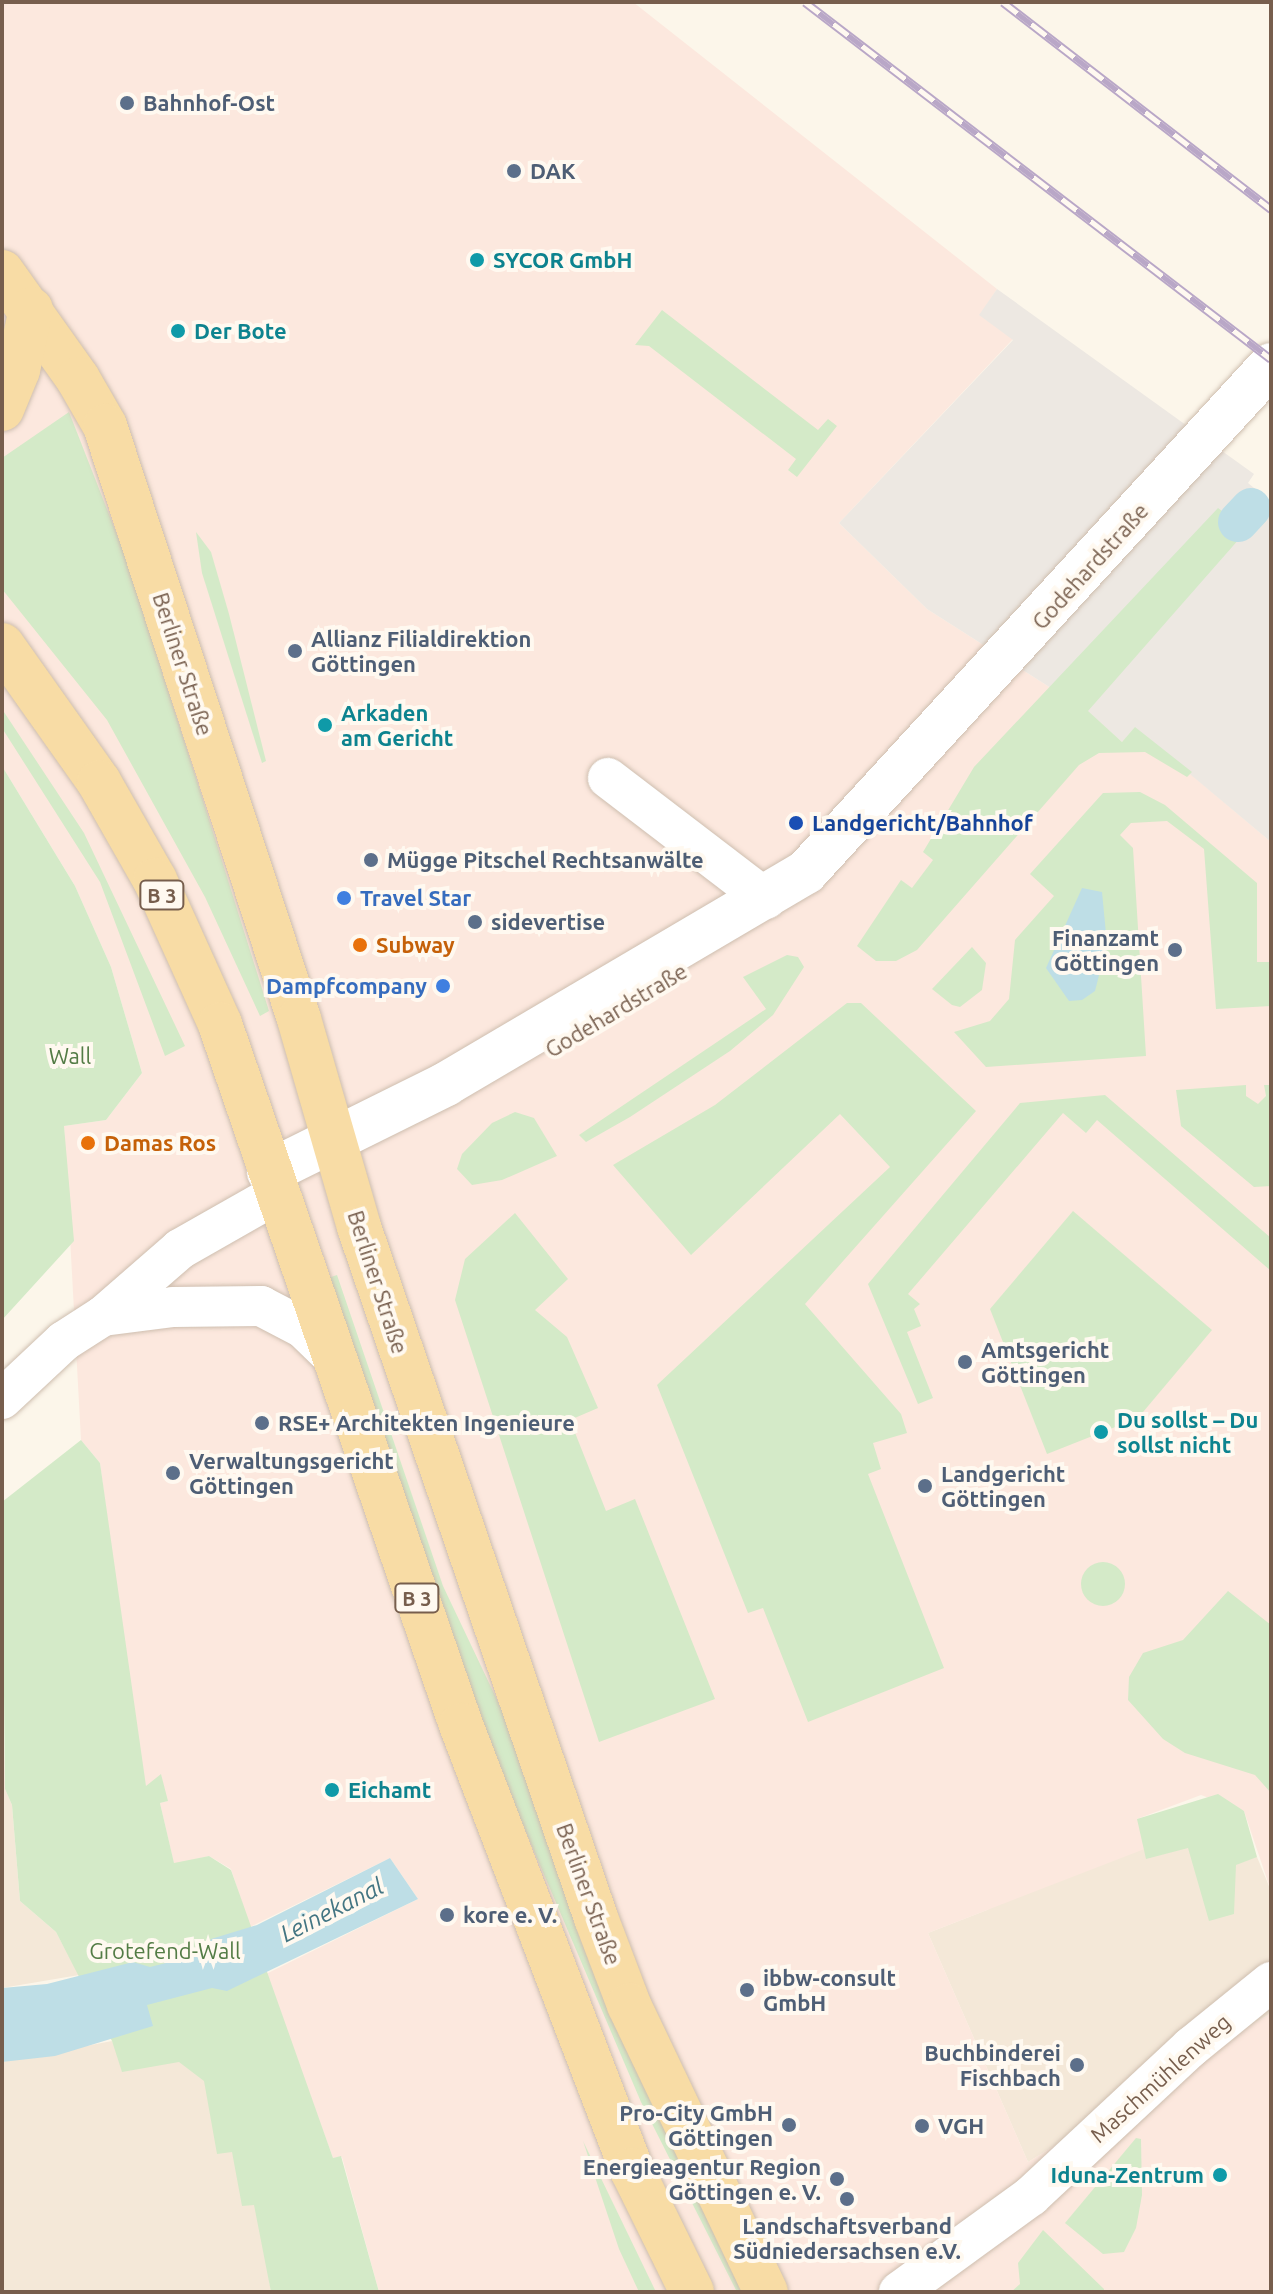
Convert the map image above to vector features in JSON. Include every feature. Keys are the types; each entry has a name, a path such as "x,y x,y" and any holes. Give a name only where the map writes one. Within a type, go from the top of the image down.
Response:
{"main road":[{"name":"Berliner Straße","path":"2,272 31,309 105,426 299,1019 335,1151 596,1918 629,2005 766,2292"},
{"path":"2,409 18,370 31,309"},
{"name":"B 3","path":"2,645 99,782 155,880 230,1049 272,1184 461,1725 632,2170 692,2292"}],"street":[{"name":"Godehardstraße","path":"335,1151 766,899 806,872 908,766 1271,365"},
{"name":"Godehardstraße","path":"272,1184 335,1151 556,1048 659,982 785,913 820,883 908,766"},
{"path":"608,778 766,899"},
{"path":"2,1399 64,1341 103,1316 180,1249 272,1184"},
{"path":"64,1341 82,1315 201,1205 272,1184"},
{"path":"103,1316 173,1307 261,1306 303,1328 334,1358"},
{"name":"Maschmühlenweg","path":"899,2292 1031,2196 1191,2047 1271,1982"}],"shaded area":[{"path":"2,2 633,2 997,289 980,315 1013,339 839,523 927,609 1087,711 1122,742 1135,727 1271,842 1271,1891 1244,1811 1201,1795 1137,1819 1147,1848 928,1933 1028,2162 1271,2013 1271,2292 379,2292 342,2157 333,2158 266,1974 418,1899 390,1858 250,1927 231,1869 209,1856 174,1864 160,1803 167,1801 161,1775 146,1787 133,1718 100,1463 81,1440 64,1126 106,1120 142,1073 111,967 75,886 2,766"},
{"path":"997,289 1254,474 1248,483 1271,502 1271,842 1135,728 1122,742 1087,711 927,609 839,523 1013,340 979,315"},
{"path":"2,1642 5,1789 12,1805 20,1901 56,1932 79,1975 2,1988"},
{"path":"1137,1819 1257,1857 1271,1891 1271,2013 1028,2162 928,1933 987,1910"},
{"path":"112,2041 120,2058 196,2045 258,2209 271,2292 2,2292 2,2062"}],"green space":[{"path":"662,310 818,430 828,419 837,426 797,477 788,470 796,459 649,346 635,345"},
{"path":"69,412 123,550 191,762 269,1011 260,1016 205,897 107,720 2,589 2,458"},
{"path":"1218,508 1247,530 1088,711 1122,742 1135,727 1192,772 1187,777 1145,752 1099,753 1079,765 917,950 896,961 876,961 857,946 901,880 912,888 933,860 923,852 974,767"},
{"path":"196,532 211,552 229,614 266,761 262,763 202,573"},
{"path":"2,709 84,833 185,1046 165,1056 100,882 2,728"},
{"name":"Wall","path":"2,766 75,886 111,967 142,1073 106,1120 64,1126 74,1241 2,1320"},
{"path":"1140,792 1165,805 1257,883 1257,962 1271,962 1271,1006 1216,1009 1204,849 1167,821 1131,823 1120,835 1133,848 1146,1056 986,1067 954,1032 990,1021 1009,999 1015,940 1054,896 1030,874 1103,793"},
{"path":"972,947 986,963 982,990 960,1007 952,1005 932,989"},
{"path":"787,955 798,957 804,967 773,1015 730,1051 630,1117 586,1142 579,1135 766,1009 743,977"},
{"path":"847,1003 861,1003 976,1111 805,1304 901,1414 907,1433 873,1443 881,1469 868,1474 944,1668 808,1722 763,1608 748,1613 657,1385 890,1167 840,1114 691,1255 613,1165 715,1105"},
{"path":"1246,1085 1246,1096 1258,1104 1266,1096 1264,1085 1271,1085 1271,1186 1254,1187 1181,1126 1176,1090"},
{"path":"1105,1095 1271,1238 1271,1271 1097,1120 1086,1133 1063,1113 908,1294 920,1304 914,1309 921,1326 907,1332 933,1398 918,1404 868,1284 1020,1103"},
{"path":"515,1112 534,1118 557,1156 502,1180 472,1185 457,1169 462,1154 492,1123"},
{"path":"1073,1211 1212,1330 1138,1418 1047,1454 990,1309"},
{"path":"515,1213 568,1279 535,1310 567,1337 598,1408 570,1420 606,1511 635,1499 715,1699 599,1742 455,1300 465,1259"},
{"path":"337,1275 443,1586 520,1748 747,2292 737,2292 641,2102 493,1755 328,1278"},
{"name":"Grotefend-Wall","path":"81,1440 100,1463 146,1786 161,1774 168,1801 160,1803 174,1863 209,1856 231,1870 333,2158 341,2156 379,2292 271,2292 254,2205 242,2206 232,2152 217,2154 204,2081 179,2062 122,2072 112,2041 56,1932 20,1901 12,1805 5,1789 2,1502"},
{"path":"1103,1562 1119,1568 1125,1584 1119,1600 1103,1606 1087,1600 1081,1584 1087,1568"},
{"path":"1228,1591 1271,1625 1271,1793 1255,1775 1185,1753 1163,1739 1128,1700 1129,1677 1143,1653 1183,1640"},
{"path":"1218,1794 1244,1811 1257,1857 1236,1865 1234,1914 1209,1921 1188,1848 1146,1859 1137,1819"},
{"path":"1136,2138 1141,2139 1142,2195 1136,2228 1124,2252 1103,2254 1065,2223"},
{"path":"583,2141 656,2292 639,2292 619,2249"},
{"path":"1043,2230 1104,2292 1011,2292 1020,2284 1018,2263"}],"water":[{"path":"1082,888 1102,892 1107,944 1095,991 1082,1000 1069,1001 1046,968"},
{"path":"390,1858 418,1899 227,1991 212,1988 147,2005 153,2026 55,2056 2,2062 2,1988 47,1984 133,1962 150,1967 202,1954 211,1939 257,1925"}],"waterway":[{"name":"Leinekanal","path":"1238,522 1251,508"}],"railway":[{"path":"805,2 1271,359"},
{"path":"1003,2 1271,209"}],"place":[{"name":"Bahnhof-Ost","path":"127,103"},
{"name":"DAK","path":"514,171"},
{"name":"SYCOR GmbH","path":"477,260"},
{"name":"Der Bote","path":"178,331"},
{"name":"Allianz Filialdirektion Göttingen","path":"295,651"},
{"name":"Arkaden am Gericht","path":"325,725"},
{"name":"Landgericht/Bahnhof","path":"796,823"},
{"name":"Mügge Pitschel Rechtsanwälte","path":"371,860"},
{"name":"Travel Star","path":"344,898"},
{"name":"sidevertise","path":"475,922"},
{"name":"Subway","path":"360,945"},
{"name":"Finanzamt Göttingen","path":"1175,950"},
{"name":"Dampfcompany","path":"443,986"},
{"name":"Damas Ros","path":"88,1143"},
{"name":"Amtsgericht Göttingen","path":"965,1362"},
{"name":"RSE+ Architekten Ingenieure","path":"262,1423"},
{"name":"Du sollst – Du sollst nicht","path":"1101,1432"},
{"name":"Verwaltungsgericht Göttingen","path":"173,1473"},
{"name":"Landgericht Göttingen","path":"925,1486"},
{"name":"Eichamt","path":"332,1790"},
{"name":"kore e. V.","path":"447,1915"},
{"name":"ibbw-consult GmbH","path":"747,1990"},
{"name":"Buchbinderei Fischbach","path":"1077,2065"},
{"name":"Pro-City GmbH Göttingen","path":"789,2125"},
{"name":"VGH","path":"922,2126"},
{"name":"Iduna-Zentrum","path":"1220,2175"},
{"name":"Energieagentur Region Göttingen e. V.","path":"837,2179"},
{"name":"Landschaftsverband Südniedersachsen e.V.","path":"847,2199"}]}
